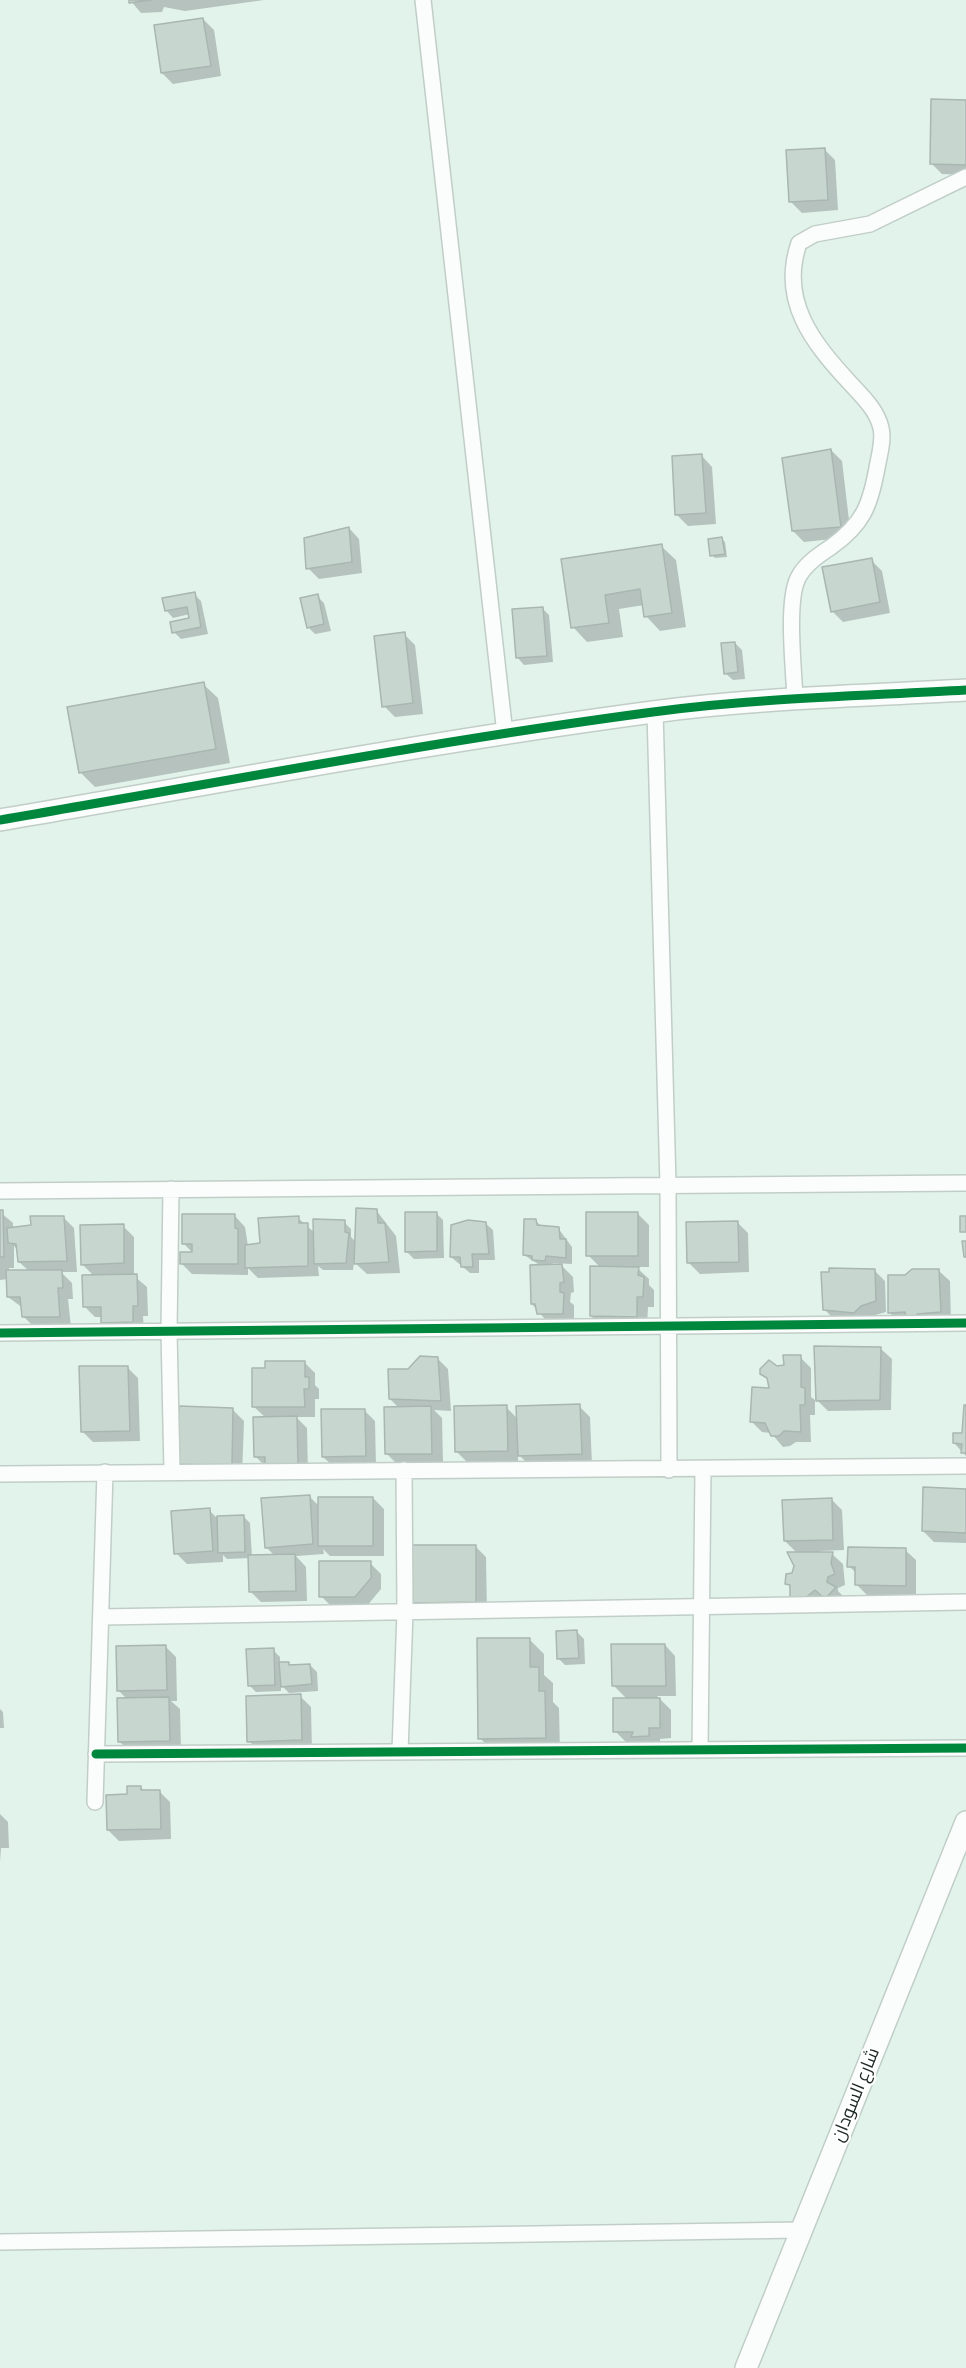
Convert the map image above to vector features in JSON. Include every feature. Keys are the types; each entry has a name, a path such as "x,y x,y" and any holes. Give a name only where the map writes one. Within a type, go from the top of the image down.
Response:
{"street":[{"path":"423,0 505,734"},
{"path":"795,699 792,597 798,577 813,559 852,531 865,514 879,457 881,428 867,401 822,353 805,326 796,299 792,263 799,243 815,234 870,224 966,177"},
{"path":"0,820 505,734 655,711 795,699 966,690"},
{"path":"655,711 668,1185 669,1470"},
{"path":"0,1191 966,1183"},
{"path":"171,1189 169,1331 172,1472"},
{"path":"0,1333 966,1323"},
{"path":"0,1474 966,1466"},
{"path":"700,1750 703,1469"},
{"path":"400,1752 405,1612 404,1470"},
{"path":"95,1802 105,1472"},
{"path":"101,1617 966,1602"},
{"path":"96,1754 966,1748"},
{"name":"شارع السودان","path":"746,2368 966,1822"},
{"path":"0,2242 801,2230"}],"building":[{"path":"129,0 152,0 129,3"},
{"path":"203,18 211,66 161,73 154,25"},
{"path":"931,99 966,100 966,165 930,164"},
{"path":"825,148 828,200 789,202 786,150"},
{"path":"831,449 841,527 792,531 782,458"},
{"path":"702,454 706,513 675,515 672,456"},
{"path":"349,527 352,562 306,569 304,538"},
{"path":"722,537 725,554 710,556 708,539"},
{"path":"662,544 672,613 644,617 640,589 605,595 609,623 571,628 561,559"},
{"path":"872,558 880,602 831,612 822,567"},
{"path":"195,592 201,627 172,633 170,622 189,618 187,607 165,611 162,598"},
{"path":"318,594 324,624 307,628 300,598"},
{"path":"543,607 547,656 516,658 512,609"},
{"path":"405,632 413,703 382,707 374,636"},
{"path":"735,642 738,672 724,674 721,643"},
{"path":"204,682 216,749 79,773 67,707"},
{"path":"356,1208 377,1209 378,1223 385,1223 389,1262 354,1264"},
{"path":"0,1210 3,1210 4,1257 0,1257"},
{"path":"405,1212 437,1212 437,1251 405,1252"},
{"path":"586,1212 638,1212 638,1256 586,1256"},
{"path":"182,1214 235,1214 235,1228 238,1229 238,1264 180,1264 180,1252 192,1252 192,1244 182,1244"},
{"path":"30,1216 64,1216 67,1261 18,1262 16,1244 8,1243 7,1228 31,1225"},
{"path":"299,1216 299,1223 308,1223 308,1266 245,1268 245,1245 260,1243 258,1218"},
{"path":"960,1216 966,1216 966,1232 960,1232"},
{"path":"313,1219 345,1220 345,1232 349,1233 346,1263 314,1264"},
{"path":"524,1219 536,1219 537,1225 559,1227 560,1239 566,1239 566,1258 546,1256 545,1261 532,1260 532,1256 523,1255"},
{"path":"468,1220 486,1222 489,1254 472,1254 473,1267 461,1267 460,1257 450,1257 451,1225"},
{"path":"738,1221 739,1262 687,1263 686,1222"},
{"path":"124,1224 124,1263 81,1265 80,1225"},
{"path":"962,1241 966,1241 966,1257 964,1257"},
{"path":"562,1264 564,1282 560,1283 560,1292 564,1293 563,1314 537,1314 535,1304 531,1304 530,1265"},
{"path":"590,1266 639,1267 638,1275 644,1277 643,1297 637,1297 637,1317 590,1316"},
{"path":"829,1268 875,1269 876,1301 861,1306 854,1313 823,1310 821,1272 829,1272"},
{"path":"912,1269 939,1269 941,1312 917,1314 914,1320 907,1320 905,1312 888,1313 888,1275 905,1275"},
{"path":"6,1270 62,1270 63,1288 58,1288 60,1317 22,1317 20,1297 7,1297"},
{"path":"137,1274 138,1306 133,1306 133,1322 101,1323 101,1307 83,1307 82,1275"},
{"path":"814,1346 881,1347 880,1400 816,1401"},
{"path":"783,1355 801,1355 801,1387 805,1388 805,1405 800,1405 801,1432 784,1431 779,1436 771,1436 765,1423 750,1422 752,1387 769,1388 767,1378 760,1374 760,1369 769,1360 777,1366 784,1365"},
{"path":"420,1356 438,1357 441,1401 389,1399 388,1369 408,1369"},
{"path":"265,1361 305,1361 305,1377 309,1377 309,1389 304,1389 305,1407 252,1407 252,1368 265,1368"},
{"path":"79,1366 128,1366 130,1431 81,1432"},
{"path":"580,1404 582,1454 518,1456 516,1406"},
{"path":"507,1405 508,1451 455,1452 454,1406"},
{"path":"964,1405 966,1405 966,1453 961,1453 962,1444 953,1443 953,1433 962,1433"},
{"path":"179,1406 233,1408 232,1466 177,1464"},
{"path":"431,1406 432,1454 385,1454 384,1407"},
{"path":"321,1409 365,1409 366,1456 322,1457"},
{"path":"297,1416 298,1465 265,1465 265,1457 254,1457 253,1417"},
{"path":"923,1487 966,1489 966,1533 922,1531"},
{"path":"310,1495 313,1544 265,1548 261,1498"},
{"path":"318,1497 373,1497 373,1546 318,1546"},
{"path":"832,1498 833,1540 784,1541 782,1500"},
{"path":"210,1508 213,1551 174,1554 171,1511"},
{"path":"244,1515 245,1552 218,1553 217,1516"},
{"path":"412,1545 476,1545 476,1602 413,1603"},
{"path":"848,1547 906,1548 906,1586 855,1585 855,1567 847,1567"},
{"path":"787,1552 833,1552 831,1563 835,1574 828,1577 827,1582 836,1587 825,1599 815,1590 804,1599 790,1597 790,1585 785,1584 786,1574 792,1573 794,1566"},
{"path":"295,1554 296,1591 249,1592 248,1555"},
{"path":"319,1561 371,1561 371,1578 355,1597 319,1597"},
{"path":"577,1630 579,1658 557,1659 556,1631"},
{"path":"477,1638 530,1638 530,1667 539,1667 539,1691 545,1691 546,1738 478,1739"},
{"path":"611,1644 665,1644 666,1686 612,1686"},
{"path":"166,1645 167,1690 117,1691 116,1646"},
{"path":"274,1648 275,1685 248,1686 246,1649"},
{"path":"279,1662 289,1662 289,1665 310,1664 312,1684 281,1687"},
{"path":"301,1694 302,1740 247,1742 246,1696"},
{"path":"169,1697 170,1741 118,1742 117,1698"},
{"path":"613,1698 660,1698 660,1728 649,1728 649,1736 631,1737 633,1732 613,1732"},
{"path":"127,1786 141,1786 141,1790 160,1790 161,1829 107,1830 106,1795 127,1794"}],"cycle path":[{"path":"0,820 407,749 571,723 692,707 770,700 966,690"},
{"path":"0,1333 966,1323"},
{"path":"96,1754 966,1748"}]}
